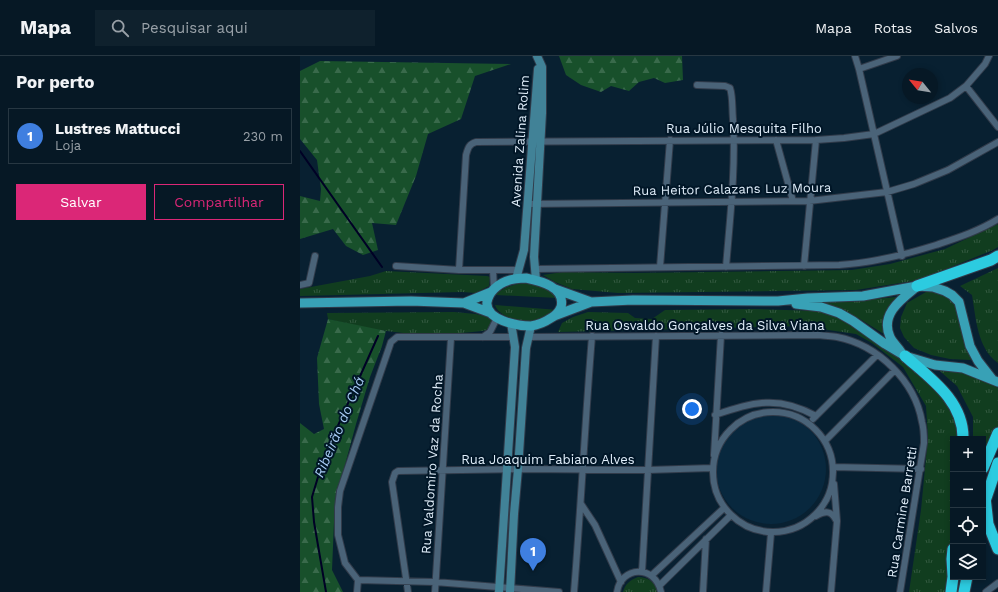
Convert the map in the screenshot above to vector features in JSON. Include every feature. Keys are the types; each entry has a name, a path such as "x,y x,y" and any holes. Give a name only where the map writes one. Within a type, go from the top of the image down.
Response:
{"highway":[{"path":"917,286 991,260 998,256"},
{"path":"905,356 943,389 960,418 963,436"},
{"path":"986,461 998,433"},
{"path":"986,496 998,463"},
{"path":"985,508 988,524 998,549"},
{"path":"952,592 953,580"},
{"path":"964,592 966,580"}],"main road":[{"name":"Avenida Zalina Rolim","path":"536,280 534,257 543,84 542,68 538,57"},
{"name":"Avenida Zalina Rolim","path":"518,274 524,250 538,57"},
{"path":"464,303 492,291 518,274 526,278 545,283 555,289 591,302"},
{"path":"905,356 890,337 887,327 888,316 893,307 917,286"},
{"path":"300,303 464,303 511,323 531,326 591,302 633,300 778,301 808,298 864,296 917,286 934,287 944,290 952,295 958,302 970,346 978,361 995,380"},
{"path":"554,316 560,308 561,301 560,295 555,289"},
{"path":"492,291 487,303 488,310 494,316"},
{"path":"778,301 790,304 809,305 839,313 905,356 935,364 963,368 995,380"},
{"path":"500,590 506,469 515,347 511,323"},
{"path":"510,590 526,348 531,326"}],"street":[{"path":"855,56 902,256"},
{"path":"859,69 897,56"},
{"name":"Rua Júlio Mesquita Filho","path":"459,270 466,155 471,144 476,142 541,141 816,140 874,134 950,98 966,86 985,64 989,56"},
{"path":"697,85 725,86 730,88 732,96 734,140 732,203 726,267"},
{"path":"966,86 998,127"},
{"path":"660,267 670,140"},
{"path":"776,140 793,201"},
{"path":"804,266 816,140"},
{"name":"Rua Heitor Calazans Luz Moura","path":"527,204 809,201 887,192 914,184 948,170 998,142"},
{"path":"535,269 862,264 902,256 957,238 998,219"},
{"path":"300,285 309,283 314,256"},
{"path":"396,266 459,270 493,270 518,274"},
{"path":"492,291 493,270"},
{"path":"483,337 490,332 494,316"},
{"path":"721,335 715,417 714,459 712,468 714,489 730,516 739,523 760,532 771,533 787,531 801,526 824,505 830,490 833,467"},
{"name":"Rua Osvaldo Gonçalves da Silva Viana","path":"528,337 819,335 837,337 858,343 886,361 895,370"},
{"path":"574,592 592,336"},
{"path":"642,572 656,336"},
{"path":"357,592 358,580 345,563 338,535 338,507 340,490 391,342 397,337 513,337"},
{"name":"Rua Valdomiro Vaz da Rocha","path":"435,592 452,338"},
{"path":"809,423 877,355"},
{"path":"825,442 895,370"},
{"name":"Rua Carmine Barretti","path":"895,370 906,383 915,398 922,421 924,443 900,592"},
{"path":"715,417 733,409 762,402 787,404 801,408 816,416"},
{"path":"714,459 727,432 736,424 748,417 760,413 773,411 786,412 809,423 818,432 831,454 833,467 836,522 831,592"},
{"path":"715,417 718,429 722,432 727,432"},
{"path":"833,467 921,469"},
{"name":"Rua Joaquim Fabiano Alves","path":"406,582 392,482 395,472 518,468 647,470 712,468"},
{"path":"581,504 595,525 621,582"},
{"path":"652,575 724,508"},
{"path":"811,518 826,511 832,514 836,522"},
{"path":"660,585 730,516"},
{"path":"766,592 771,533"},
{"path":"703,592 706,539"},
{"path":"618,592 621,582 627,575 642,572 652,575 657,580 660,585 661,592"},
{"path":"358,580 435,582 500,590 559,592"},
{"path":"406,582 408,592"},
{"path":"986,592 998,583"}],"shaded area":[{"path":"771,414 792,418 802,423 810,430 817,438 822,448 826,469 822,490 817,500 810,508 802,515 792,520 771,524 750,520 740,515 732,508 725,500 720,490 716,469 720,448 725,438 732,430 740,423 750,418"}],"green space":[{"path":"559,56 682,56 683,80 665,83 654,78 639,82 629,91 611,86 601,92 581,85 566,75"},
{"path":"320,61 511,64 475,76 461,119 428,134 416,176 396,225 372,223 378,250 363,255 346,246 333,229 300,239 300,196 320,201 321,189 317,160 300,139 300,71"},
{"path":"998,224 998,247 993,250 919,280 856,290 618,293 572,289 543,275 563,272 634,273 852,270 890,264 945,249"},
{"path":"998,268 998,363 991,357 982,341 976,323 972,295 960,286"},
{"path":"386,271 490,277 489,286 476,293 462,292 300,296 300,289 370,276"},
{"path":"529,282 545,286 559,298 496,295 498,292 516,284"},
{"path":"939,291 949,296 956,303 971,360 950,359 931,355 914,348 904,337 900,328 901,317 907,303 926,292"},
{"path":"897,297 888,311 886,323 887,336 860,319 819,301 839,302"},
{"path":"495,305 558,310 543,318 525,322 503,315"},
{"path":"753,309 817,311 838,318 858,329 898,356 950,404 958,423 957,436 950,436 950,552 947,592 909,592 921,510 928,437 926,406 903,367 872,343 856,334 801,326 558,332 562,323 573,317 588,312 628,313 635,318 652,319 665,310"},
{"path":"454,312 476,314 492,318 493,320 488,330 466,333 417,334 386,331 353,325 328,319 327,313"},
{"path":"328,319 386,331 370,377 336,498 332,570 343,592 300,592 300,423 314,434 324,429 319,404 317,358"},
{"path":"934,366 969,371 998,388 998,428 986,458 986,436 973,436 973,417 957,386"},
{"path":"638,577 651,581 655,585 658,592 623,592 628,583"}],"waterway":[{"name":"Ribeirão do Chá","path":"300,151 382,267"},
{"name":"Ribeirão do Chá","path":"326,592 314,522 312,497 324,457 378,336"}],"place":[{"name":"Lustres Mattucci","path":"533,571"}]}
